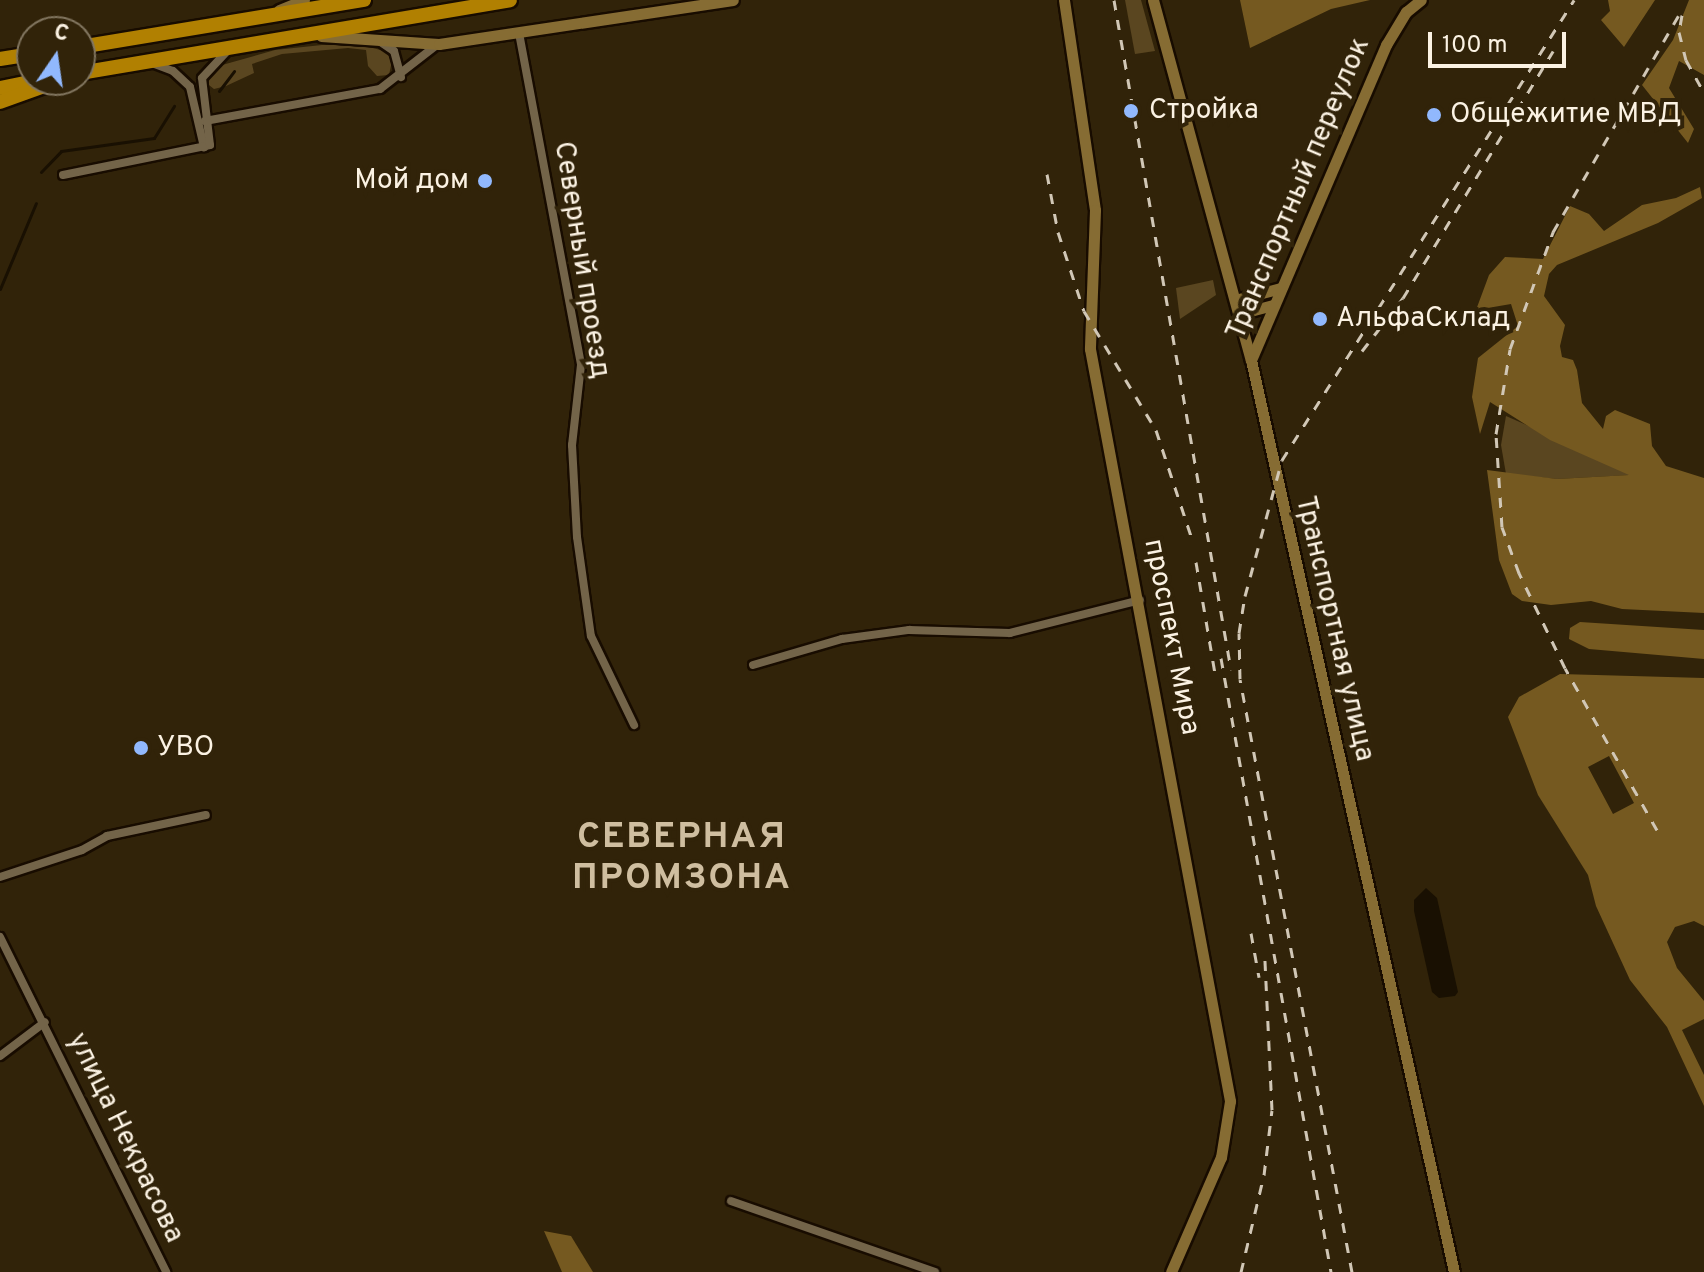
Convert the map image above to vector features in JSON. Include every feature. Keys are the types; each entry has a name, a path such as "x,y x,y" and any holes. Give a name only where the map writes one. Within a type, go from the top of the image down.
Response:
{"highway":[{"path":"96,44 364,0"},
{"path":"96,70 510,0"}],"street":[{"path":"258,18 304,0"},
{"path":"293,35 439,44 733,0"},
{"name":"проспект Мира","path":"1064,0 1095,210 1090,349 1141,600 1230,1101 1221,1157 1171,1272"},
{"name":"Транспортная улица","path":"1153,0 1251,360 1454,1272"},
{"name":"Транспортный переулок","path":"1251,360 1386,45 1406,12 1421,0"},
{"name":"Северный проезд","path":"519,33 581,365 572,445 577,537 591,636 634,725"},
{"path":"375,39 394,51 401,77"},
{"path":"205,121 380,89 401,77 418,57 439,44"},
{"path":"207,146 200,95 205,69 234,45"},
{"path":"144,60 173,71 190,87 207,146"},
{"path":"63,175 207,146"},
{"path":"1235,300 1282,287"},
{"path":"1239,314 1273,305"},
{"path":"753,665 842,639 909,630 1010,633 1141,600"},
{"path":"0,877 82,850 107,836 206,815"},
{"name":"улица Некрасова","path":"0,937 45,1022 166,1272"},
{"name":"улица Некрасова","path":"0,1056 45,1022"},
{"path":"731,1201 935,1272"}],"shaded area":[{"path":"1125,0 1141,0 1155,51 1135,54"},
{"path":"1240,0 1370,0 1331,9 1250,48"},
{"path":"1608,0 1655,0 1624,47 1601,20 1610,11"},
{"path":"1689,0 1704,0 1704,75 1679,61 1669,88 1694,129 1688,143 1642,85 1673,40"},
{"path":"350,42 388,52 392,61 389,75 377,76 368,66 366,50 348,48 282,54 252,64 254,73 226,86 214,89 205,82 215,67 275,50"},
{"path":"1700,187 1702,198 1658,223 1557,265 1549,274 1544,296 1565,325 1560,346 1562,357 1573,360 1582,403 1603,429 1606,416 1615,410 1650,424 1652,446 1666,466 1704,478 1704,613 1622,609 1591,601 1551,605 1522,601 1512,594 1499,560 1487,470 1557,479 1629,475 1550,440 1490,402 1480,434 1472,397 1478,358 1518,326 1511,304 1476,310 1489,275 1505,257 1543,259 1570,206 1589,214 1604,231 1642,205 1676,198"},
{"path":"1213,280 1216,295 1180,319 1176,288"},
{"path":"1506,416 1610,462 1631,475 1557,479 1506,474 1501,445"},
{"path":"1580,622 1704,630 1704,659 1589,649 1569,639 1570,628"},
{"path":"1560,674 1704,678 1704,926 1694,921 1675,927 1667,942 1677,968 1704,1001 1704,1019 1682,1030 1704,1075 1704,1106 1667,1027 1630,980 1596,906 1588,875 1538,795 1508,717 1519,697","holes":["1609,756 1634,803 1613,814 1588,767"]},
{"path":"1426,888 1437,898 1458,992 1455,996 1439,998 1432,992 1414,911 1414,900"},
{"path":"544,1231 571,1236 593,1272 562,1272"}],"waterway":[{"path":"219,91 234,71"},
{"path":"41,172 61,151 154,138 174,106"},
{"path":"0,289 36,203"}],"railway":[{"path":"1114,0 1231,670"},
{"path":"1352,1272 1240,679 1239,633 1245,596 1282,460 1574,0"},
{"path":"1657,830 1565,668 1519,573 1502,527 1496,434 1510,349 1553,232 1683,8"},
{"path":"1682,15 1679,32 1686,60 1704,93"},
{"path":"1362,351 1403,298 1553,51"},
{"path":"1047,174 1058,232 1084,311 1156,430 1192,539"},
{"path":"1196,562 1215,673"},
{"path":"1221,658 1331,1272"},
{"path":"1251,933 1259,977"},
{"path":"1241,1272 1264,1175 1272,1110 1265,960"}],"place":[{"name":"Стройка","path":"1131,111"},
{"name":"Общежитие МВД","path":"1434,115"},
{"name":"Мой дом","path":"485,181"},
{"name":"АльфаСклад","path":"1320,319"},
{"name":"УВО","path":"141,748"}],"district":[{"name":"СЕВЕРНАЯ ПРОМЗОНА","path":"682,858"}]}
